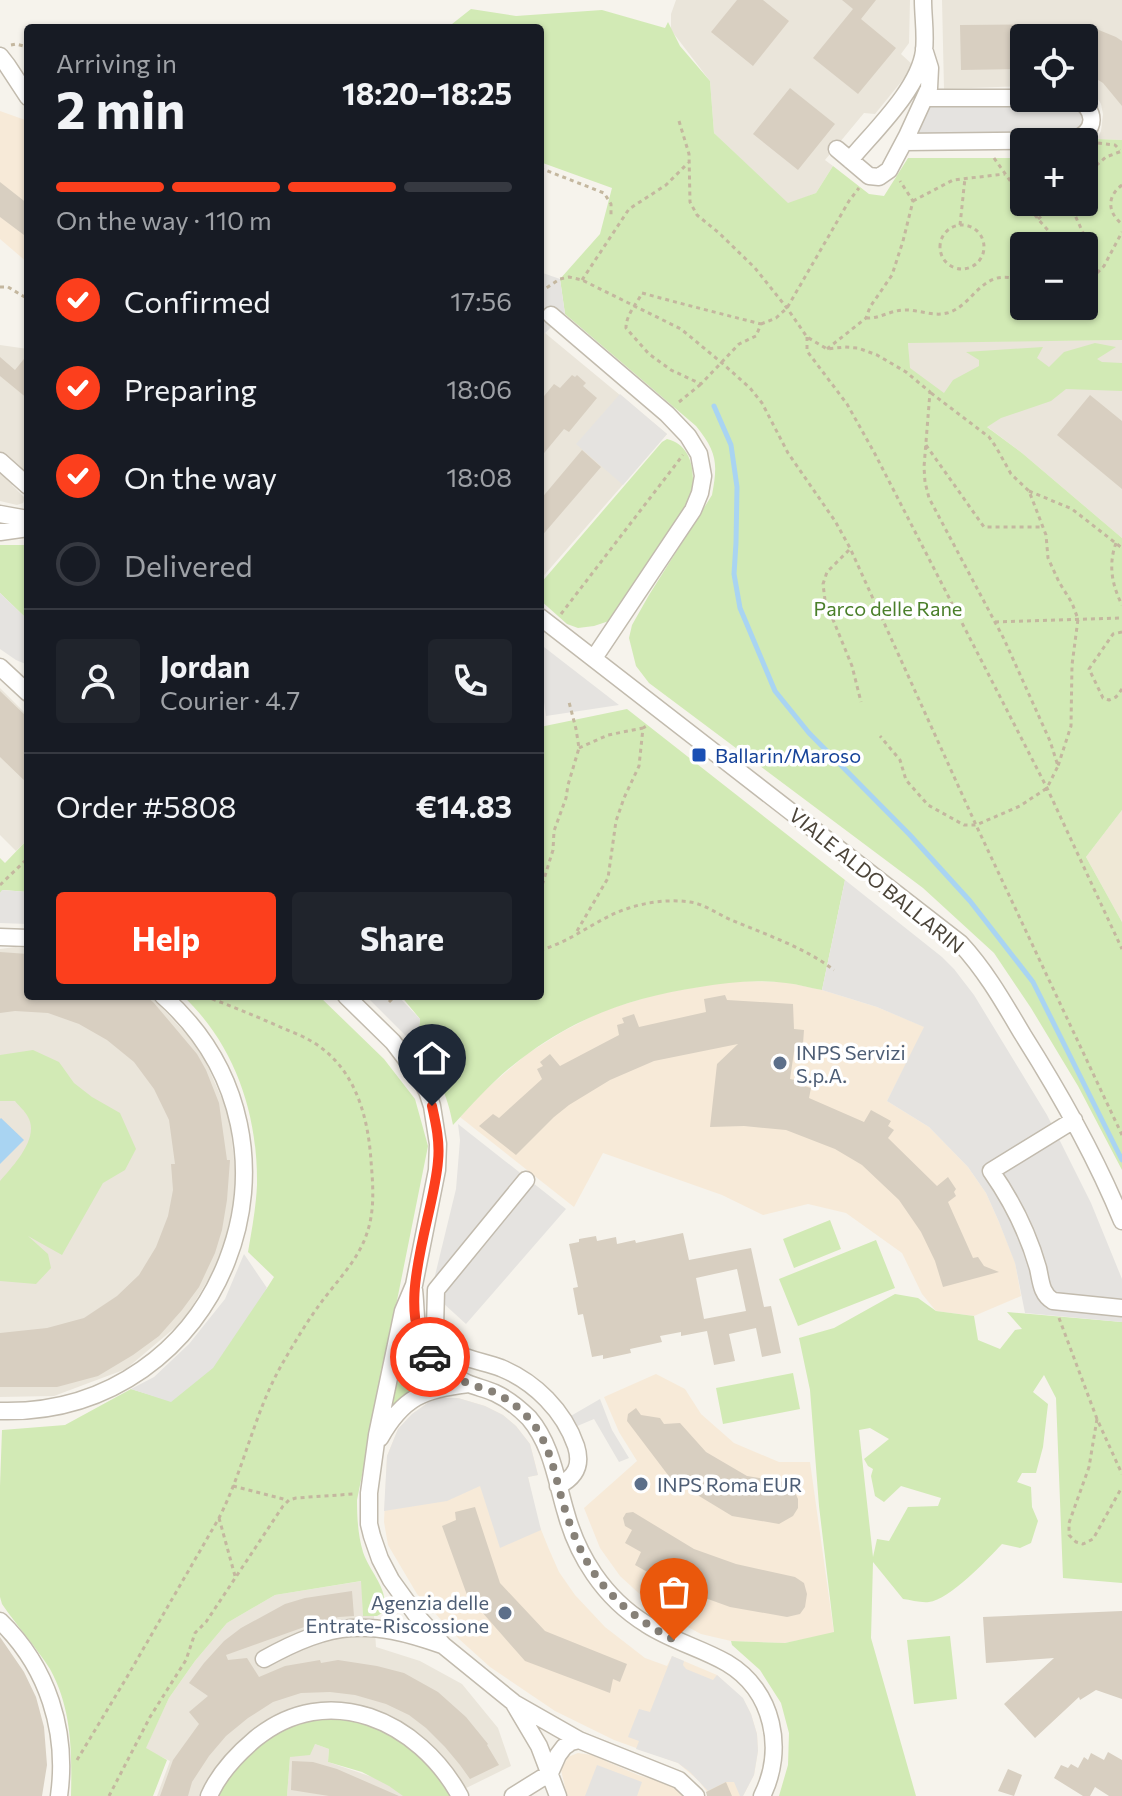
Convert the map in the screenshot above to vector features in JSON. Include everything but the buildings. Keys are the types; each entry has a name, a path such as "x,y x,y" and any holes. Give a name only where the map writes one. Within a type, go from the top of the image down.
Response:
{"street":[{"path":"850,160 910,86 920,66 924,49 923,0"},
{"path":"837,149 869,176 879,177 889,170 925,98 931,78 924,49"},
{"path":"0,56 24,91"},
{"path":"925,98 1010,98"},
{"path":"904,142 1010,142"},
{"path":"551,315 667,414 692,442 701,460 703,476 697,502 594,658"},
{"path":"0,461 24,482"},
{"path":"0,514 24,518"},
{"path":"0,532 24,529"},
{"name":"VIALE ALDO BALLARIN","path":"546,622 960,943 996,990 1074,1120 1122,1221"},
{"path":"0,666 24,674"},
{"path":"0,666 24,689"},
{"path":"0,937 24,938"},
{"path":"0,1411 65,1404 107,1389 137,1373 192,1324 213,1294 228,1261 239,1227 244,1194 240,1126 226,1083 211,1053 184,1016 167,1000"},
{"path":"350,1000 393,1042 412,1066 427,1091 438,1138 438,1164 414,1285 403,1311 376,1447 369,1493 369,1524 375,1546 401,1595 444,1646 513,1702 579,1740 672,1777 696,1796"},
{"path":"1074,1120 991,1171 1021,1222 1048,1298 1122,1308"},
{"path":"526,1180 436,1290 435,1328 443,1343 463,1356 513,1373 553,1406 575,1444 579,1463 574,1475 558,1486"},
{"path":"414,1285 436,1290"},
{"path":"414,1285 422,1344 439,1365 520,1409 542,1437 577,1544 609,1593 644,1623 736,1669 759,1694 770,1717 775,1739 773,1767 762,1796"},
{"path":"376,1447 390,1421 407,1403 435,1388 469,1384"},
{"path":"264,1659 317,1635 345,1628 391,1623 399,1608 401,1595"},
{"path":"0,1621 27,1653 48,1693 59,1736 59,1796"},
{"path":"375,1627 444,1646"},
{"path":"513,1702 534,1737 558,1796"},
{"path":"209,1796 225,1769 260,1734 297,1715 330,1712 365,1716 401,1731 431,1754 460,1796"},
{"path":"513,1796 550,1773 564,1747 579,1740"}],"path":[{"path":"679,121 689,162 690,202 697,215 755,268 807,337 827,349 858,348 906,372 989,437 1011,474 1029,491 1072,509 1122,548"},
{"path":"985,142 1010,181"},
{"path":"1098,142 1115,145 1122,151 1098,164"},
{"path":"582,280 629,209 666,185 689,162"},
{"path":"544,170 604,193 611,204 611,217"},
{"path":"827,349 866,318 892,275 913,201 889,170"},
{"path":"913,201 953,180 1005,174"},
{"path":"701,384 671,370 649,354 626,328 626,319 642,293 761,324 776,318 787,308 849,201 869,176"},
{"path":"960,225 965,178"},
{"path":"1122,185 1114,191 1110,205 1115,219 1122,224"},
{"path":"1036,216 1050,232"},
{"path":"1038,219 1041,216"},
{"path":"960,225 979,233 984,247 980,260 968,269 947,264 940,244 947,231 960,225"},
{"path":"1098,272 1122,232"},
{"path":"544,289 560,279 569,277 582,280 681,329 750,388 762,403 788,453 850,548 1122,1135"},
{"path":"866,318 903,310 946,313 955,310 988,282 1010,277"},
{"path":"0,287 8,287 24,297"},
{"path":"667,414 739,344 756,336 761,324"},
{"path":"807,337 807,351 847,404 875,454 1047,788 1122,949"},
{"path":"930,392 925,482 929,498 995,622 1038,713 1058,766"},
{"path":"546,622 692,442"},
{"path":"926,445 984,527 1043,527"},
{"path":"880,736 900,760 906,780 928,805 964,825 976,825 1020,806 1047,788 1071,726 1072,665 1078,619 1048,558 1043,527 1029,491"},
{"path":"1116,543 1110,559 1114,588 1122,605"},
{"path":"850,548 827,572 823,584 825,600 852,666 861,702"},
{"path":"995,622 1122,618"},
{"path":"1122,632 1113,634 1089,669 1103,698 1109,700 1116,697 1122,689"},
{"path":"544,879 553,850 554,831 579,748 569,702"},
{"path":"579,748 608,735 648,725"},
{"path":"575,934 608,878 616,821 639,766 643,728"},
{"path":"0,885 24,862"},
{"path":"544,949 630,907 651,902 690,902 775,937 834,970"},
{"path":"61,1772 75,1762 219,1518 255,1422 280,1368 317,1307 359,1252 367,1233 374,1198 370,1139 364,1110 347,1075 311,1041 215,1000"},
{"path":"1053,1301 1097,1419 1122,1474"},
{"path":"1097,1419 1089,1467 1069,1523 1069,1535 1076,1542 1083,1544 1093,1539 1122,1487"},
{"path":"233,1486 289,1500"},
{"path":"109,1796 150,1717 186,1660 195,1633 206,1622 283,1506 296,1498 369,1493"},
{"path":"219,1518 235,1577"}],"shaded area":[{"path":"676,0 910,0 909,43 901,54 914,66 875,114 864,113 825,160 833,166 816,193 788,204 714,133 710,81 671,30 671,14"},
{"path":"942,0 1122,0 1122,140 1098,139 1103,114 1098,99 1098,24 1010,24 1010,87 944,89"},
{"path":"1010,106 1010,112 1082,112 1084,118 1079,128 1010,128 1010,134 919,135 916,131 926,107"},
{"path":"0,111 24,120 24,260 0,239"},
{"path":"544,273 560,279 565,314 545,333"},
{"path":"1122,322 1122,538 1022,453 909,368 908,342 1121,340"},
{"path":"544,333 667,434 544,575"},
{"path":"0,345 24,348 24,472 12,485 24,500 17,505 0,501"},
{"path":"620,394 667,434 623,485 576,444"},
{"path":"0,593 24,616 24,663 0,649"},
{"path":"544,647 619,705 546,716"},
{"path":"0,688 24,712 24,843 16,851 0,835"},
{"path":"1122,810 1122,922 1086,857"},
{"path":"845,880 942,957 974,995 1047,1115 1091,1203 1122,1279 1122,1322 1025,1313 1015,1263 986,1193 968,1167 929,1127 887,1101 924,1027 877,1007 822,990"},
{"path":"2,890 24,892 24,924 0,923"},
{"path":"24,948 24,1000 155,1000 200,1049 229,1115 237,1187 221,1258 184,1320 126,1369 54,1396 0,1397 0,949"},
{"path":"731,981 785,982 822,990 877,1007 925,1027 887,1101 929,1127 968,1167 986,1193 1015,1262 1021,1296 974,1316 936,1311 922,1294 902,1253 846,1213 808,1204 763,1215 722,1195 603,1153 574,1207 460,1117 485,1090 527,1054 602,1011 658,994"},
{"path":"370,1000 402,1000 420,1019 417,1047"},
{"path":"458,1124 566,1209 466,1324 431,1292 456,1189 460,1140"},
{"path":"244,1254 267,1288 213,1368 171,1402 131,1389 154,1377 189,1344 225,1299"},
{"name":"INPS Roma EUR","path":"656,1374 685,1389 701,1414 734,1443 779,1462 810,1462 834,1633 785,1643 731,1641 701,1634 671,1618 644,1598 620,1576 600,1548 584,1508 637,1461 619,1432 604,1397"},
{"name":"Agenzia delle Entrate-Riscossione","path":"458,1398 503,1415 530,1444 538,1475 528,1477 538,1522 548,1547 559,1572 575,1595 605,1627 645,1658 667,1666 672,1656 717,1675 743,1699 757,1734 758,1751 754,1775 743,1796 710,1796 699,1781 678,1763 614,1740 555,1711 490,1667 417,1594 388,1545 384,1522 387,1456 398,1429 412,1414 429,1402"},
{"path":"458,1398 503,1415 530,1444 538,1475 528,1477 541,1530 500,1548 480,1486 447,1501 384,1511 387,1456 398,1429 429,1402"},
{"path":"600,1399 612,1430 629,1458 619,1462 594,1419 575,1427 569,1417"},
{"path":"362,1581 363,1616 374,1616 376,1647 420,1661 462,1684 498,1728 511,1766 450,1796 444,1785 360,1722 223,1787 219,1796 157,1796 170,1761 145,1749 169,1698 227,1623 275,1595"},
{"path":"672,1656 684,1661 686,1669 713,1680 717,1675 743,1698 757,1734 758,1751 754,1775 743,1796 740,1796 734,1782 726,1782 708,1791 678,1763 636,1749 639,1741 628,1737 639,1709 650,1712"},
{"path":"315,1744 329,1749 328,1762 390,1783 406,1796 287,1796 290,1757"},
{"path":"578,1753 592,1755 668,1784 683,1796 567,1796 561,1770 568,1757"},
{"path":"597,1765 642,1782 637,1796 585,1796"}],"green space":[{"name":"Parco delle Rane","path":"471,9 516,16 602,10 665,28 668,22 680,46 710,81 714,133 788,203 816,193 833,166 869,194 884,196 908,158 1010,158 1010,216 1098,216 1098,139 1122,140 1122,340 908,343 910,368 944,393 953,380 979,366 979,360 966,352 1043,347 1037,358 1049,367 1064,352 1095,343 1116,347 1097,359 1122,363 1122,391 1066,389 1051,401 1001,418 987,427 1122,538 1122,810 1086,857 1122,922 1122,1170 1078,1086 994,953 923,888 649,683 636,666 629,638 632,625 712,495 714,458 696,426 565,314 560,279 600,234 612,188 544,163 544,24 452,24"},
{"path":"667,439 677,443 689,458 693,478 687,509 609,621 578,628 567,624 544,604 544,579"},
{"path":"0,545 24,545 24,616 0,593"},
{"path":"627,709 845,880 822,990 775,982 732,982 653,996 610,1009 549,1039 518,1061 453,1125 440,1084 417,1047 420,1019 404,1000 544,1000 544,726"},
{"path":"24,843 24,892 3,890 0,893 0,858 5,863"},
{"path":"187,1000 323,1000 384,1059 415,1099 428,1146 357,1500 361,1546 384,1595 384,1612 377,1616 363,1616 361,1581 275,1595 227,1623 169,1698 146,1748 167,1760 153,1796 71,1796 69,1731 63,1700 50,1669 0,1597 2,1430 65,1425 131,1389 171,1401 274,1277 248,1252 254,1218 256,1159 248,1107 230,1059 201,1015"},
{"path":"33,1050 59,1062 74,1083 120,1113 136,1149 125,1170 103,1183 62,1255 28,1236 48,1254 51,1268 36,1284 0,1281 0,1181 28,1143 31,1125 15,1101 0,1101 0,1055"},
{"path":"830,1220 841,1249 794,1268 783,1239"},
{"path":"876,1240 895,1288 798,1326 779,1279"},
{"path":"895,1294 918,1298 936,1311 974,1316 978,1340 1000,1349 1015,1330 1022,1329 1007,1312 1122,1322 1122,1583 1063,1578 1056,1398 1044,1375 1033,1392 1048,1404 1043,1447 1036,1473 1022,1473 1017,1482 1031,1487 1032,1507 1038,1521 1031,1543 1020,1548 1002,1544 957,1587 929,1602 903,1599 873,1562 871,1638 916,1796 779,1796 788,1765 789,1733 781,1703 760,1670 731,1641 785,1643 834,1632 819,1506 810,1390 799,1338 834,1328","holes":["870,1428 889,1439 864,1459 873,1469 871,1476 875,1496 884,1502 901,1486 941,1498 938,1506 908,1507 889,1541 877,1539 873,1557 859,1430"]},
{"path":"413,1365 418,1369 415,1381 391,1408 397,1384 403,1373"},
{"path":"793,1373 800,1409 723,1424 716,1388"},
{"path":"950,1636 957,1699 914,1704 907,1640"},
{"path":"320,1718 362,1723 397,1738 426,1761 450,1796 403,1796 362,1772 328,1762 329,1749 315,1744 310,1755 290,1757 287,1796 219,1796 238,1765 268,1736 289,1724"}],"water":[{"path":"0,1119 24,1140 0,1164"}],"waterway":[{"path":"714,406 731,445 737,487 734,574 740,608 775,691 809,733 970,901 1033,982 1122,1160"}],"way so far":[{"path":"430,1357 469,1384 512,1403 529,1419 551,1455 571,1531 590,1568 609,1593 630,1613 674,1640"}],"place":[{"name":"Ballarin/Maroso","path":"699,755"},
{"name":"INPS Servizi S.p.A.","path":"780,1063"},
{"name":"INPS Roma EUR","path":"641,1484"},
{"name":"Agenzia delle Entrate-Riscossione","path":"505,1613"}],"route":[{"path":"430,1357 419,1337 414,1285 439,1157 432,1106"}]}
